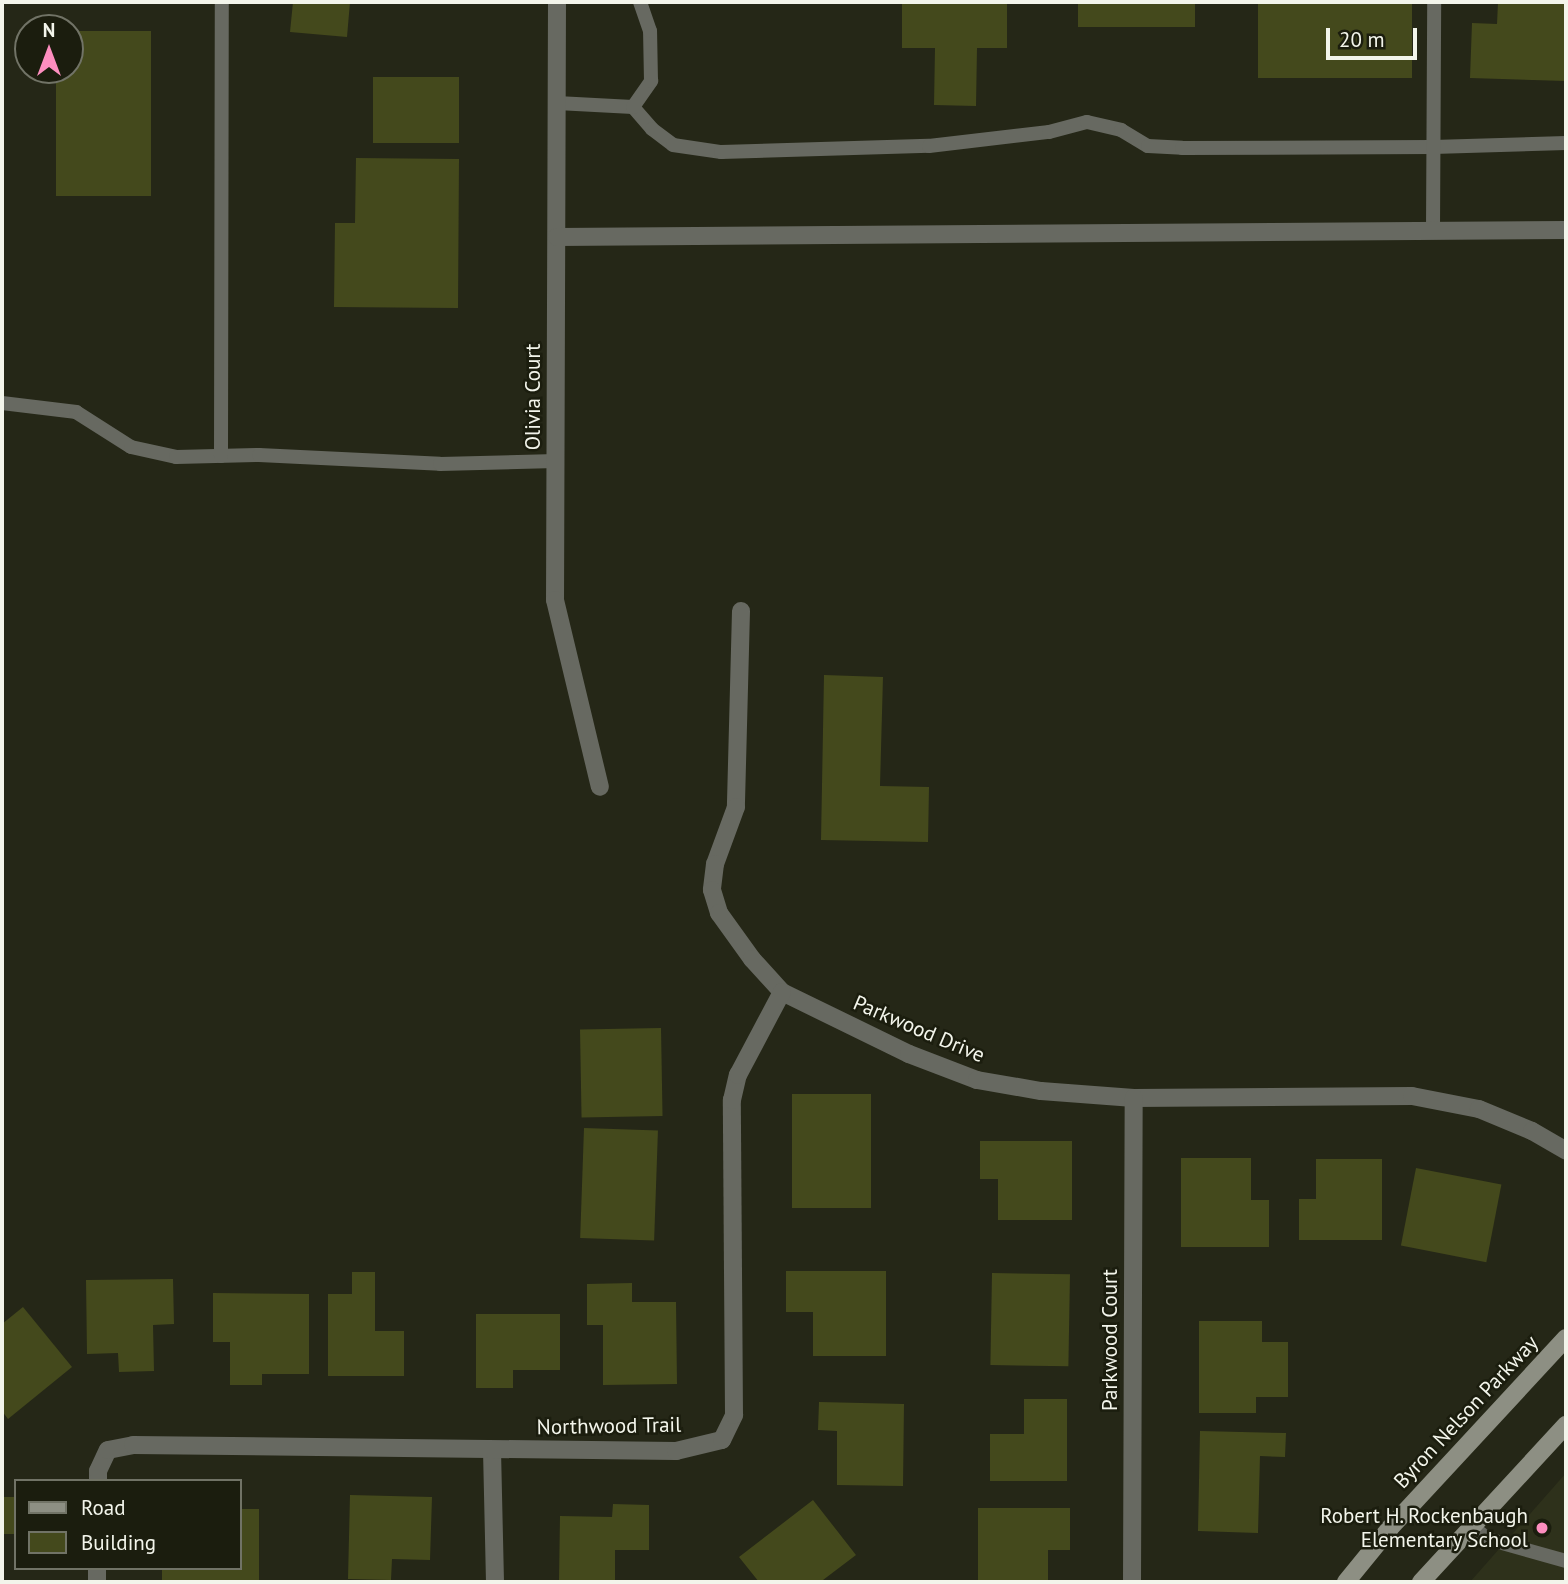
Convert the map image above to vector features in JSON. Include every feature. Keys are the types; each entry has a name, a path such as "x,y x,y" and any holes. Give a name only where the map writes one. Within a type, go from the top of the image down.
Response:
{"street":[{"name":"Olivia Court","path":"557,2 555,600 600,788"},
{"path":"557,237 1566,230"},
{"name":"Parkwood Drive","path":"740,611 736,807 715,864 712,890 719,913 752,959 782,992 909,1054 977,1080 1041,1091 1134,1098 1412,1096 1479,1109 1532,1131 1566,1151"},
{"name":"Northwood Trail","path":"98,1479 98,1471 108,1450 133,1445 676,1451 722,1440 734,1415 732,1100 737,1075 782,992"},
{"name":"Parkwood Court","path":"1132,1582 1134,1098"},
{"name":"Byron Nelson Parkway","path":"1346,1582 1390,1528 1566,1338"},
{"path":"1421,1582 1566,1426"},
{"path":"492,1450 495,1582"}],"lane":[{"path":"221,456 222,2"},
{"path":"633,107 651,81 650,31 640,2"},
{"path":"1433,230 1434,2"},
{"path":"557,103 633,107 652,129 673,145 720,152 929,146 1049,132 1087,122 1121,130 1148,146 1433,147 1566,143"},
{"path":"2,403 76,412 131,447 176,457 259,455 440,464 556,461"},
{"path":"1471,1526 1488,1539 1566,1561"}],"shaded area":[{"name":"Robert H. Rockenbaugh Elementary School","path":"1566,1473 1566,1582 1470,1582"}],"building":[{"path":"293,2 350,2 347,37 290,32"},
{"path":"902,2 1007,2 1007,48 977,48 976,106 934,105 935,48 902,48"},
{"path":"1078,2 1195,2 1195,27 1078,27"},
{"path":"1258,2 1412,2 1412,78 1258,78"},
{"path":"1498,2 1566,2 1566,81 1470,78 1472,23 1497,24"},
{"path":"84,31 151,31 151,196 56,196 56,84 84,84"},
{"path":"373,77 459,77 459,143 373,143"},
{"path":"356,158 459,159 458,308 334,307 335,223 355,223"},
{"path":"824,675 883,677 880,786 929,787 928,842 821,840"},
{"path":"661,1028 663,1116 582,1117 580,1029"},
{"path":"792,1094 871,1094 871,1208 792,1208"},
{"path":"584,1128 658,1131 654,1241 580,1238"},
{"path":"980,1141 1072,1141 1072,1220 998,1220 998,1179 980,1179"},
{"path":"1181,1158 1251,1158 1251,1200 1269,1200 1269,1247 1181,1247"},
{"path":"1316,1159 1382,1159 1382,1240 1299,1240 1299,1199 1316,1199"},
{"path":"1416,1168 1501,1185 1486,1262 1401,1246"},
{"path":"786,1271 886,1271 886,1356 813,1356 813,1312 786,1312"},
{"path":"352,1272 375,1272 375,1331 404,1331 404,1376 328,1376 328,1294 352,1294"},
{"path":"992,1273 1070,1274 1068,1366 990,1365"},
{"path":"173,1279 174,1324 153,1325 154,1371 119,1372 118,1353 87,1354 86,1280"},
{"path":"632,1283 632,1302 676,1302 677,1384 603,1385 603,1325 587,1325 587,1284"},
{"path":"213,1293 309,1294 309,1374 262,1374 262,1385 230,1385 230,1342 213,1342"},
{"path":"23,1307 72,1367 8,1419 2,1411 2,1324"},
{"path":"476,1314 560,1314 560,1370 513,1370 513,1388 476,1388"},
{"path":"1199,1321 1262,1321 1262,1342 1288,1342 1288,1397 1256,1397 1256,1413 1199,1413"},
{"path":"1024,1399 1067,1399 1067,1481 990,1481 990,1434 1024,1434"},
{"path":"819,1402 904,1404 903,1486 837,1485 837,1431 818,1430"},
{"path":"1200,1431 1286,1433 1285,1457 1260,1456 1258,1533 1198,1531"},
{"path":"350,1495 432,1497 430,1560 392,1559 391,1580 348,1579"},
{"path":"2,1497 14,1497 14,1534 2,1534"},
{"path":"813,1500 856,1555 823,1580 825,1582 759,1582 739,1557"},
{"path":"613,1504 649,1505 649,1550 615,1550 615,1582 559,1582 560,1516 612,1517"},
{"path":"978,1508 1070,1508 1070,1550 1048,1550 1048,1582 978,1582"},
{"path":"242,1509 259,1509 259,1582 162,1582 162,1570 242,1570"}],"place":[{"name":"Robert H. Rockenbaugh Elementary School","path":"1542,1528"}]}
